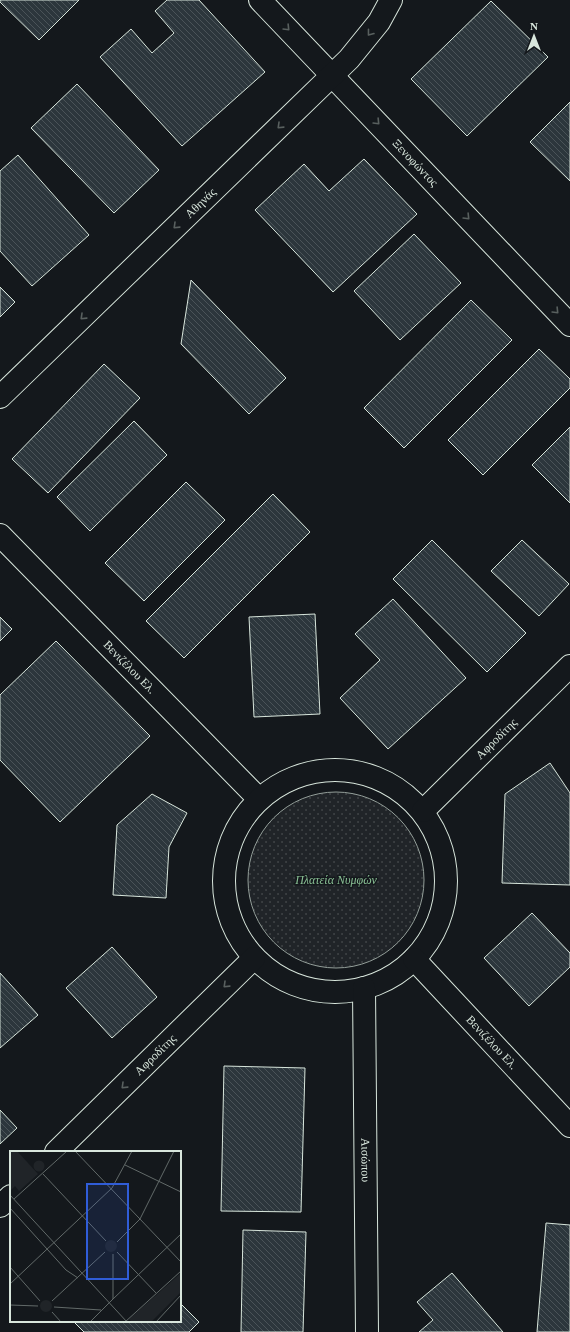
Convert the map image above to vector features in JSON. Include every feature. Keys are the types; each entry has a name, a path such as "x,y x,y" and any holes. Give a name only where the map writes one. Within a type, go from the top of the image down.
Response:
{"street":[{"name":"Ξενοφώντος","path":"260,0 570,325"},
{"name":"Αθηνάς","path":"0,397 350,59 379,22 391,0"},
{"name":"Βενιζέλου Ελ.","path":"0,535 260,799"},
{"name":"Αφροδίτης","path":"422,811 570,666"},
{"path":"321,770 355,771 388,782 415,803 422,811 442,847 447,887 437,926 414,959 407,966 364,988 335,992 305,988 278,976 254,958 235,931 225,899 224,865 234,833 253,805 288,780 321,770"},
{"name":"Αφροδίτης","path":"57,1151 254,958"},
{"name":"Βενιζέλου Ελ.","path":"414,959 570,1126"},
{"name":"Αισώπου","path":"364,988 367,1332"},
{"path":"0,1206 10,1197"}],"green space":[{"name":"Πλατεία Νυμφών","path":"336,792 353,794 369,799 392,812 404,824 409,831 420,855 424,880 422,897 417,913 404,936 392,948 385,953 361,964 336,968 319,966 303,961 280,948 268,936 263,929 252,905 248,880 250,863 255,847 268,824 280,812 287,807 311,796"}],"building":[{"path":"0,0 79,0 39,40 0,2"},
{"path":"167,0 199,0 265,72 182,146 100,57 131,29 152,53 174,33 155,11"},
{"path":"491,1 548,57 467,136 411,79"},
{"path":"77,84 159,170 114,213 31,128"},
{"path":"570,102 570,181 530,142"},
{"path":"18,155 89,235 32,286 0,251 0,171"},
{"path":"364,159 417,214 333,292 255,210 304,164 329,191"},
{"path":"414,234 461,283 400,340 354,291"},
{"path":"191,280 286,378 249,414 181,344"},
{"path":"0,287 15,302 0,317"},
{"path":"471,300 512,340 404,448 364,408"},
{"path":"539,349 570,379 570,388 483,475 448,440"},
{"path":"104,364 140,398 48,493 12,459"},
{"path":"134,421 167,455 90,531 57,497"},
{"path":"570,427 570,503 532,465"},
{"path":"186,482 225,520 144,601 105,563"},
{"path":"273,494 310,532 184,658 146,621"},
{"path":"432,540 526,633 487,672 393,579"},
{"path":"522,540 569,584 539,616 491,571"},
{"path":"393,599 466,678 388,749 340,698 380,660 355,634"},
{"path":"315,614 320,714 254,717 249,617"},
{"path":"0,617 12,629 0,641"},
{"path":"56,641 150,736 60,822 0,760 0,695"},
{"path":"550,763 570,793 570,885 502,883 505,794"},
{"path":"152,794 187,813 169,847 166,898 113,895 117,825"},
{"path":"532,913 570,953 570,967 529,1006 484,958"},
{"path":"112,947 157,997 112,1038 66,988"},
{"path":"0,973 38,1015 0,1048"},
{"path":"224,1066 305,1068 301,1212 221,1211"},
{"path":"0,1110 17,1128 0,1144"},
{"path":"546,1223 570,1225 570,1332 537,1332"},
{"path":"243,1230 306,1232 303,1332 241,1332"},
{"path":"452,1273 503,1332 419,1332 433,1320 417,1302"},
{"path":"181,1304 199,1322 189,1332 84,1332 74,1322 181,1322"}]}
